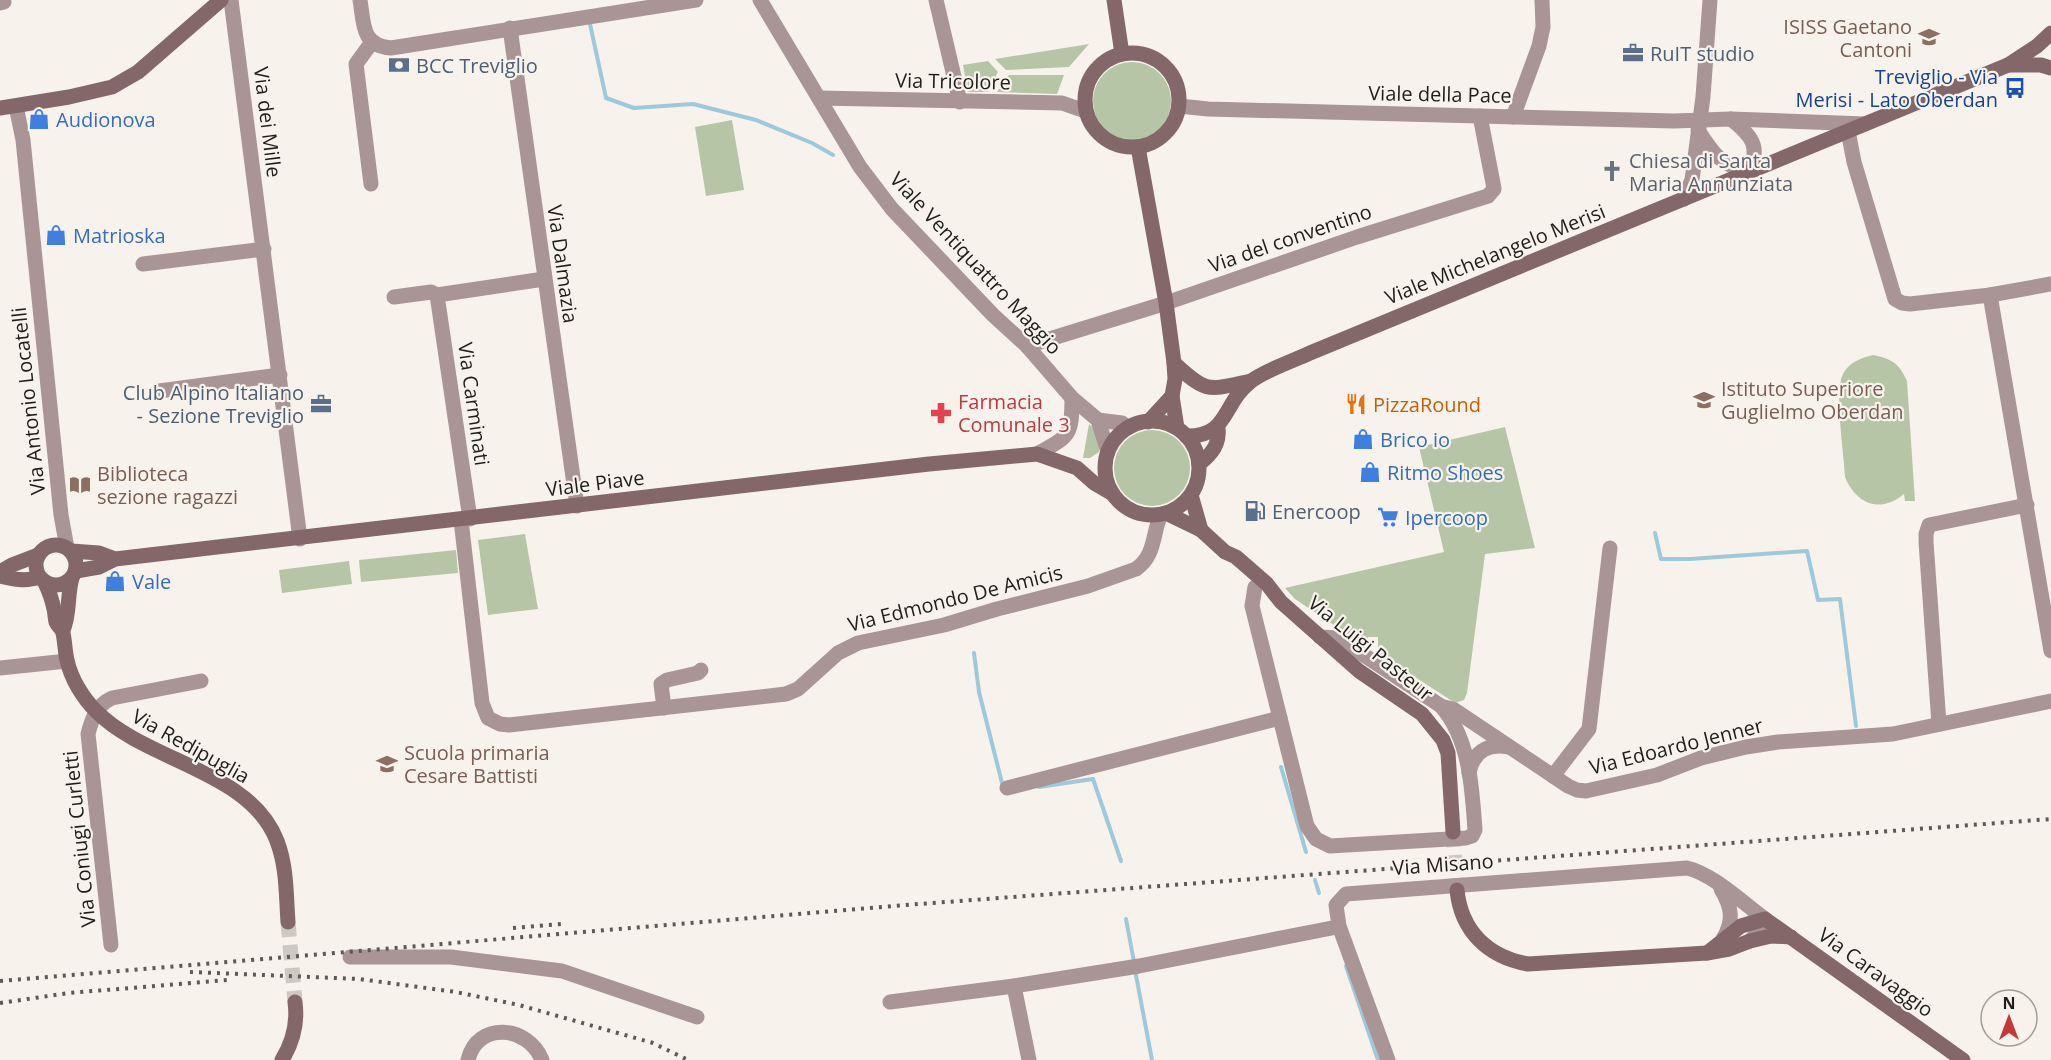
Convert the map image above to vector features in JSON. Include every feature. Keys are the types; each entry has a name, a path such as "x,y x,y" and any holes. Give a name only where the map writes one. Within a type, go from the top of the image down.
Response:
{"street":[{"path":"0,108 69,97 112,87 138,72 221,0"},
{"name":"Via dei Mille","path":"231,0 300,539"},
{"path":"360,0 366,35 381,47 391,48 696,0"},
{"name":"Viale Ventiquattro Maggio","path":"760,0 860,167 892,209 993,315 1027,346 1072,398 1098,420 1122,423 1128,428"},
{"path":"936,0 960,102"},
{"path":"1114,0 1122,54"},
{"path":"1513,117 1539,46 1543,27 1542,0"},
{"path":"1684,199 1692,180 1710,0"},
{"name":"Via Dalmazia","path":"510,28 577,506"},
{"name":"Viale Michelangelo Merisi","path":"1199,464 1210,456 1219,438 1218,427 1237,395 1251,380 1310,353 2008,65 2037,46 2051,33"},
{"path":"371,184 356,64 372,42"},
{"path":"1122,54 1144,55 1163,65 1176,82 1179,106 1176,118 1166,133 1156,141 1138,147 1120,146 1103,138 1090,124 1085,111 1084,95 1092,75 1107,60 1122,54"},
{"name":"Viale Michelangelo Merisi","path":"2008,65 2041,65 2051,68"},
{"name":"Via Tricolore","path":"819,98 1062,103 1085,111"},
{"name":"Via Antonio Locatelli","path":"16,106 23,140 61,515 69,550"},
{"name":"Viale della Pace","path":"1179,106 1209,109 1674,121 1699,125 1731,119 1865,123"},
{"name":"Via del conventino","path":"1027,346 1166,303 1357,237 1492,194 1493,183 1480,116"},
{"path":"1699,125 1717,158 1731,167 1748,172 1755,160 1752,141 1731,119"},
{"path":"1848,131 1854,162 1895,299 1910,304 1990,295 2051,284"},
{"path":"1138,147 1166,303 1174,363 1175,379 1172,396 1181,432"},
{"path":"143,264 264,249"},
{"path":"394,297 431,292 437,295 544,279"},
{"name":"Via Carminati","path":"437,295 466,520"},
{"path":"1990,295 2051,651"},
{"path":"1174,363 1202,387 1212,389 1251,380"},
{"path":"159,390 280,375"},
{"path":"1148,422 1172,396"},
{"path":"1037,454 1062,440 1067,433 1072,423 1072,398"},
{"path":"1098,420 1106,457 1108,484 1113,494 1129,509 1150,515 1164,514 1176,509 1191,495 1197,480 1199,464 1192,444 1181,432 1168,424 1148,422 1128,428 1113,442 1106,457"},
{"path":"1181,432 1205,435 1218,427"},
{"name":"Viale Piave","path":"0,574 23,580 42,580 51,585 62,585 74,574 99,567 115,559 466,520 929,464 1037,454 1077,468 1094,483 1113,494"},
{"name":"Viale Piave","path":"1077,468 1106,457"},
{"path":"1191,495 1201,530"},
{"path":"1938,724 1926,542 1929,525 2027,505"},
{"name":"Via Edmondo De Amicis","path":"466,520 482,704 488,718 500,724 509,725 786,694 798,689 838,653 858,642 944,625 1115,577 1143,564 1153,548 1157,524 1164,514"},
{"name":"Via Luigi Pasteur","path":"1164,514 1201,530 1225,552 1239,559 1267,584 1281,602 1320,637 1377,684 1422,714 1443,740 1448,753 1460,835"},
{"name":"Viale Piave","path":"0,574 18,562 38,555 52,545 69,550 99,553 115,559"},
{"path":"1553,776 1589,729 1610,548"},
{"path":"69,550 76,564 68,590 67,621 63,630 67,661 73,679 96,712 104,702 112,698 201,681"},
{"name":"Via Luigi Pasteur","path":"1225,552 1228,562 1255,587 1273,602 1281,602"},
{"path":"38,555 35,566 51,597 56,622 63,630"},
{"name":"Via Misano","path":"1255,587 1252,606 1307,826 1316,839 1330,846 1436,840 1460,835 1472,836 1475,830 1469,773 1463,745 1451,717 1441,706"},
{"path":"1320,637 1338,638 1441,706"},
{"path":"0,668 67,661"},
{"path":"664,708 662,684 667,680 698,673 701,670"},
{"name":"Via Edoardo Jenner","path":"1441,706 1453,709 1553,776 1577,790 1586,791 1657,775 1701,758 1746,747 1778,742 1893,734 2051,701"},
{"name":"Via Redipuglia","path":"96,712 130,738 213,779 245,798 262,815 280,851 284,869 288,922"},
{"name":"Via Coniugi Curletti","path":"96,712 88,734 111,945"},
{"path":"1007,788 1280,718"},
{"path":"1469,773 1471,765 1482,751 1490,747 1508,747"},
{"name":"Via Misano","path":"1388,1060 1339,926 1336,905 1341,897 1351,892 1437,886 1462,887 1687,868 1699,870 1709,876 1765,919"},
{"path":"1718,884 1731,909 1731,920 1723,939"},
{"path":"1462,887 1464,920 1478,940 1496,953 1517,962 1538,964 1707,953 1729,950 1750,941 1771,936 1791,937"},
{"path":"1707,953 1741,926 1765,919"},
{"path":"1750,941 1762,928 1765,919"},
{"name":"Via Caravaggio","path":"1765,919 1963,1060"},
{"path":"890,1002 1135,967 1332,928"},
{"path":"350,957 451,957 562,971 697,1017"},
{"path":"1014,986 1029,1060"},
{"path":"282,1060 291,1044 295,1028 296,1002"},
{"path":"468,1060 476,1045 485,1037 508,1032 530,1041 542,1060"}],"green space":[{"path":"1089,44 1069,67 1006,70 995,59"},
{"path":"988,61 998,72 988,92 968,92 963,65"},
{"path":"1132,62 1147,65 1164,79 1171,101 1168,116 1154,133 1132,140 1117,137 1100,123 1093,101 1096,86 1110,69"},
{"path":"1009,75 1064,75 1057,94 997,92"},
{"path":"732,120 744,190 706,196 695,127"},
{"path":"1873,355 1894,363 1907,381 1915,501 1905,501 1904,494 1886,504 1870,503 1855,494 1845,477 1839,408 1840,383 1849,366"},
{"path":"1089,424 1097,433 1099,452 1090,458 1083,458"},
{"path":"1505,427 1535,548 1485,554 1467,693 1464,700 1455,703 1378,653 1378,637 1368,637 1365,646 1295,599 1285,588 1444,552 1419,447"},
{"path":"1152,430 1167,433 1179,441 1187,453 1190,468 1187,483 1179,495 1167,503 1152,506 1137,503 1125,495 1117,483 1114,468 1117,453 1125,441 1137,433"},
{"path":"525,534 538,609 488,615 478,540"},
{"path":"456,550 458,573 361,582 359,560"},
{"path":"349,561 352,584 282,593 279,570"}],"waterway":[{"path":"590,24 606,98 634,108 693,104 756,120 812,143 833,155"},
{"path":"1655,533 1661,559 1807,551 1818,600 1840,599 1856,726"},
{"path":"974,653 979,692 1003,787"},
{"path":"1281,767 1306,852"},
{"path":"1039,787 1093,779 1121,861"},
{"path":"1315,880 1319,893"},
{"path":"1126,919 1134,962"},
{"path":"1346,966 1378,1060"},
{"path":"1135,970 1152,1060"}],"tunnel":[{"path":"1453,832 1457,890"},
{"path":"288,922 295,1002"}],"railway":[{"path":"0,981 906,905 2051,819"},
{"path":"513,928 561,924"},
{"path":"190,972 359,979 456,992 519,1005 653,1043 688,1060"},
{"path":"0,1003 69,993 228,980"}],"place":[{"name":"ISISS Gaetano Cantoni","path":"1929,37"},
{"name":"RuIT studio","path":"1633,53"},
{"name":"BCC Treviglio","path":"399,65"},
{"name":"Treviglio - Via Merisi - Lato Oberdan","path":"2015,88"},
{"name":"Audionova","path":"39,119"},
{"name":"Chiesa di Santa Maria Annunziata","path":"1612,171"},
{"name":"Matrioska","path":"56,235"},
{"name":"Istituto Superiore Guglielmo Oberdan","path":"1704,400"},
{"name":"Club Alpino Italiano - Sezione Treviglio","path":"321,404"},
{"name":"PizzaRound","path":"1356,404"},
{"name":"Farmacia Comunale 3","path":"941,413"},
{"name":"Brico io","path":"1363,439"},
{"name":"Ritmo Shoes","path":"1370,472"},
{"name":"Biblioteca sezione ragazzi","path":"80,485"},
{"name":"Enercoop","path":"1255,511"},
{"name":"Ipercoop","path":"1388,517"},
{"name":"Vale","path":"115,581"},
{"name":"Scuola primaria Cesare Battisti","path":"387,764"}]}
